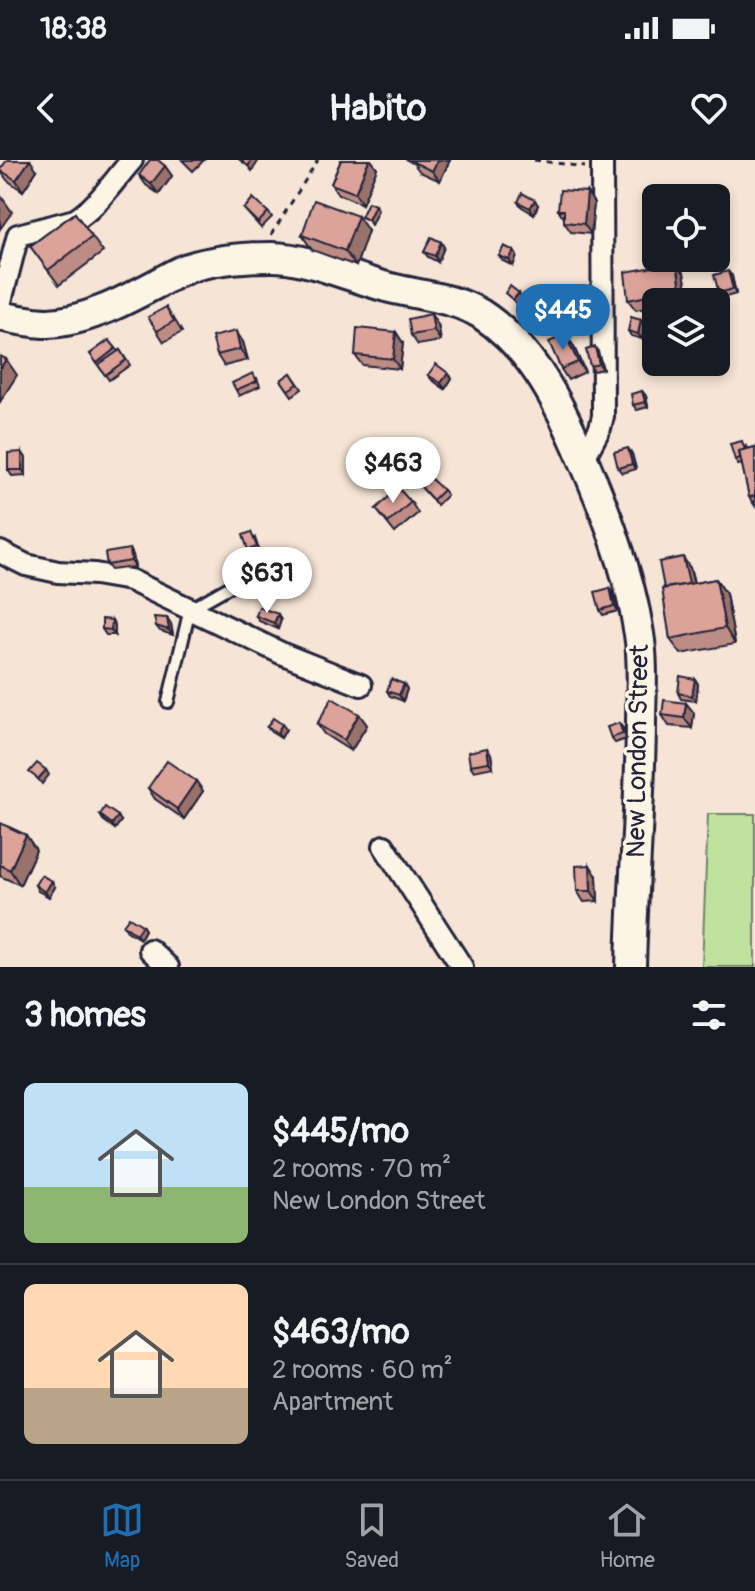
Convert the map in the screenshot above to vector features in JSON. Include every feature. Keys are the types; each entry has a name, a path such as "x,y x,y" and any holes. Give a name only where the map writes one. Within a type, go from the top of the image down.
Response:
{"street":[{"path":"0,305 18,235 82,216 132,160"},
{"path":"583,460 600,428 604,403 602,164"},
{"name":"New London Street","path":"0,316 49,323 77,318 186,269 212,261 277,257 466,306 481,314 511,339 543,378 560,407 622,564 633,602 641,661 641,793 631,967"},
{"path":"0,552 12,560 36,568 130,580 283,654 361,685"},
{"path":"384,846 462,967"},
{"path":"150,950 168,967"}],"lane":[{"path":"168,702 190,609 282,557"}],"path":[{"path":"257,257 318,160"},
{"path":"534,160 602,164"}],"green space":[{"path":"708,814 755,814 755,967 702,967"}],"building":[{"path":"7,160 30,160 16,180 0,170"},
{"path":"150,160 158,160 165,166 151,184 139,175"},
{"path":"341,160 369,160 355,193 331,184"},
{"path":"414,160 438,160 432,171"},
{"path":"560,190 587,192 584,224 564,222 564,210 558,210"},
{"path":"522,193 535,200 530,208 518,202"},
{"path":"253,198 268,212 258,223 244,209"},
{"path":"314,200 358,216 345,251 302,235"},
{"path":"368,202 375,205 368,220 361,217"},
{"path":"75,213 92,237 48,270 30,246"},
{"path":"431,237 441,242 435,256 424,252"},
{"path":"504,246 514,251 509,260 499,256"},
{"path":"642,269 642,272 678,272 681,288 642,288 642,297 628,300 625,272"},
{"path":"728,272 733,289 718,288 714,275"},
{"path":"510,286 519,293 513,300 505,293"},
{"path":"166,307 174,321 157,331 148,317"},
{"path":"431,314 434,331 411,335 408,319"},
{"path":"631,317 641,320 638,334 628,331"},
{"path":"357,328 396,332 393,359 355,355"},
{"path":"236,331 240,349 217,355 212,337"},
{"path":"565,335 578,362 561,369 549,342"},
{"path":"109,340 116,348 97,363 90,354"},
{"path":"595,347 599,364 590,366 586,350"},
{"path":"120,350 126,360 105,375 98,365"},
{"path":"436,364 448,373 441,383 428,375"},
{"path":"253,373 257,381 236,390 232,383"},
{"path":"291,373 298,384 288,390 281,380"},
{"path":"642,391 645,402 633,405 631,394"},
{"path":"742,441 745,450 739,451 740,458 735,460 730,444"},
{"path":"755,447 755,496 749,497 739,451"},
{"path":"628,448 632,464 618,468 614,452"},
{"path":"22,452 22,470 8,470 8,453"},
{"path":"430,478 443,490 433,500 421,487"},
{"path":"398,488 411,502 388,523 376,509"},
{"path":"251,532 257,547 248,550 243,535"},
{"path":"130,549 131,561 107,565 105,553"},
{"path":"683,557 689,584 664,588 659,562"},
{"path":"716,579 725,628 670,639 662,589"},
{"path":"610,588 614,606 600,610 595,592"},
{"path":"259,607 278,614 274,623 256,616"},
{"path":"154,617 167,618 169,630 156,626"},
{"path":"102,619 112,620 111,630 102,629"},
{"path":"680,676 695,679 692,696 678,693"},
{"path":"391,679 404,684 399,695 387,691"},
{"path":"332,698 359,714 344,740 317,724"},
{"path":"664,700 686,703 684,718 662,715"},
{"path":"273,718 282,724 277,733 267,727"},
{"path":"619,723 623,734 611,738 607,727"},
{"path":"487,748 489,762 470,765 468,752"},
{"path":"167,761 196,781 177,809 148,788"},
{"path":"37,763 46,770 38,779 29,772"},
{"path":"105,807 118,816 112,824 100,815"},
{"path":"0,823 26,835 10,870 0,865"},
{"path":"590,865 591,891 577,891 576,866"},
{"path":"41,875 52,881 45,892 35,885"},
{"path":"129,917 142,925 136,934 123,925"}]}
